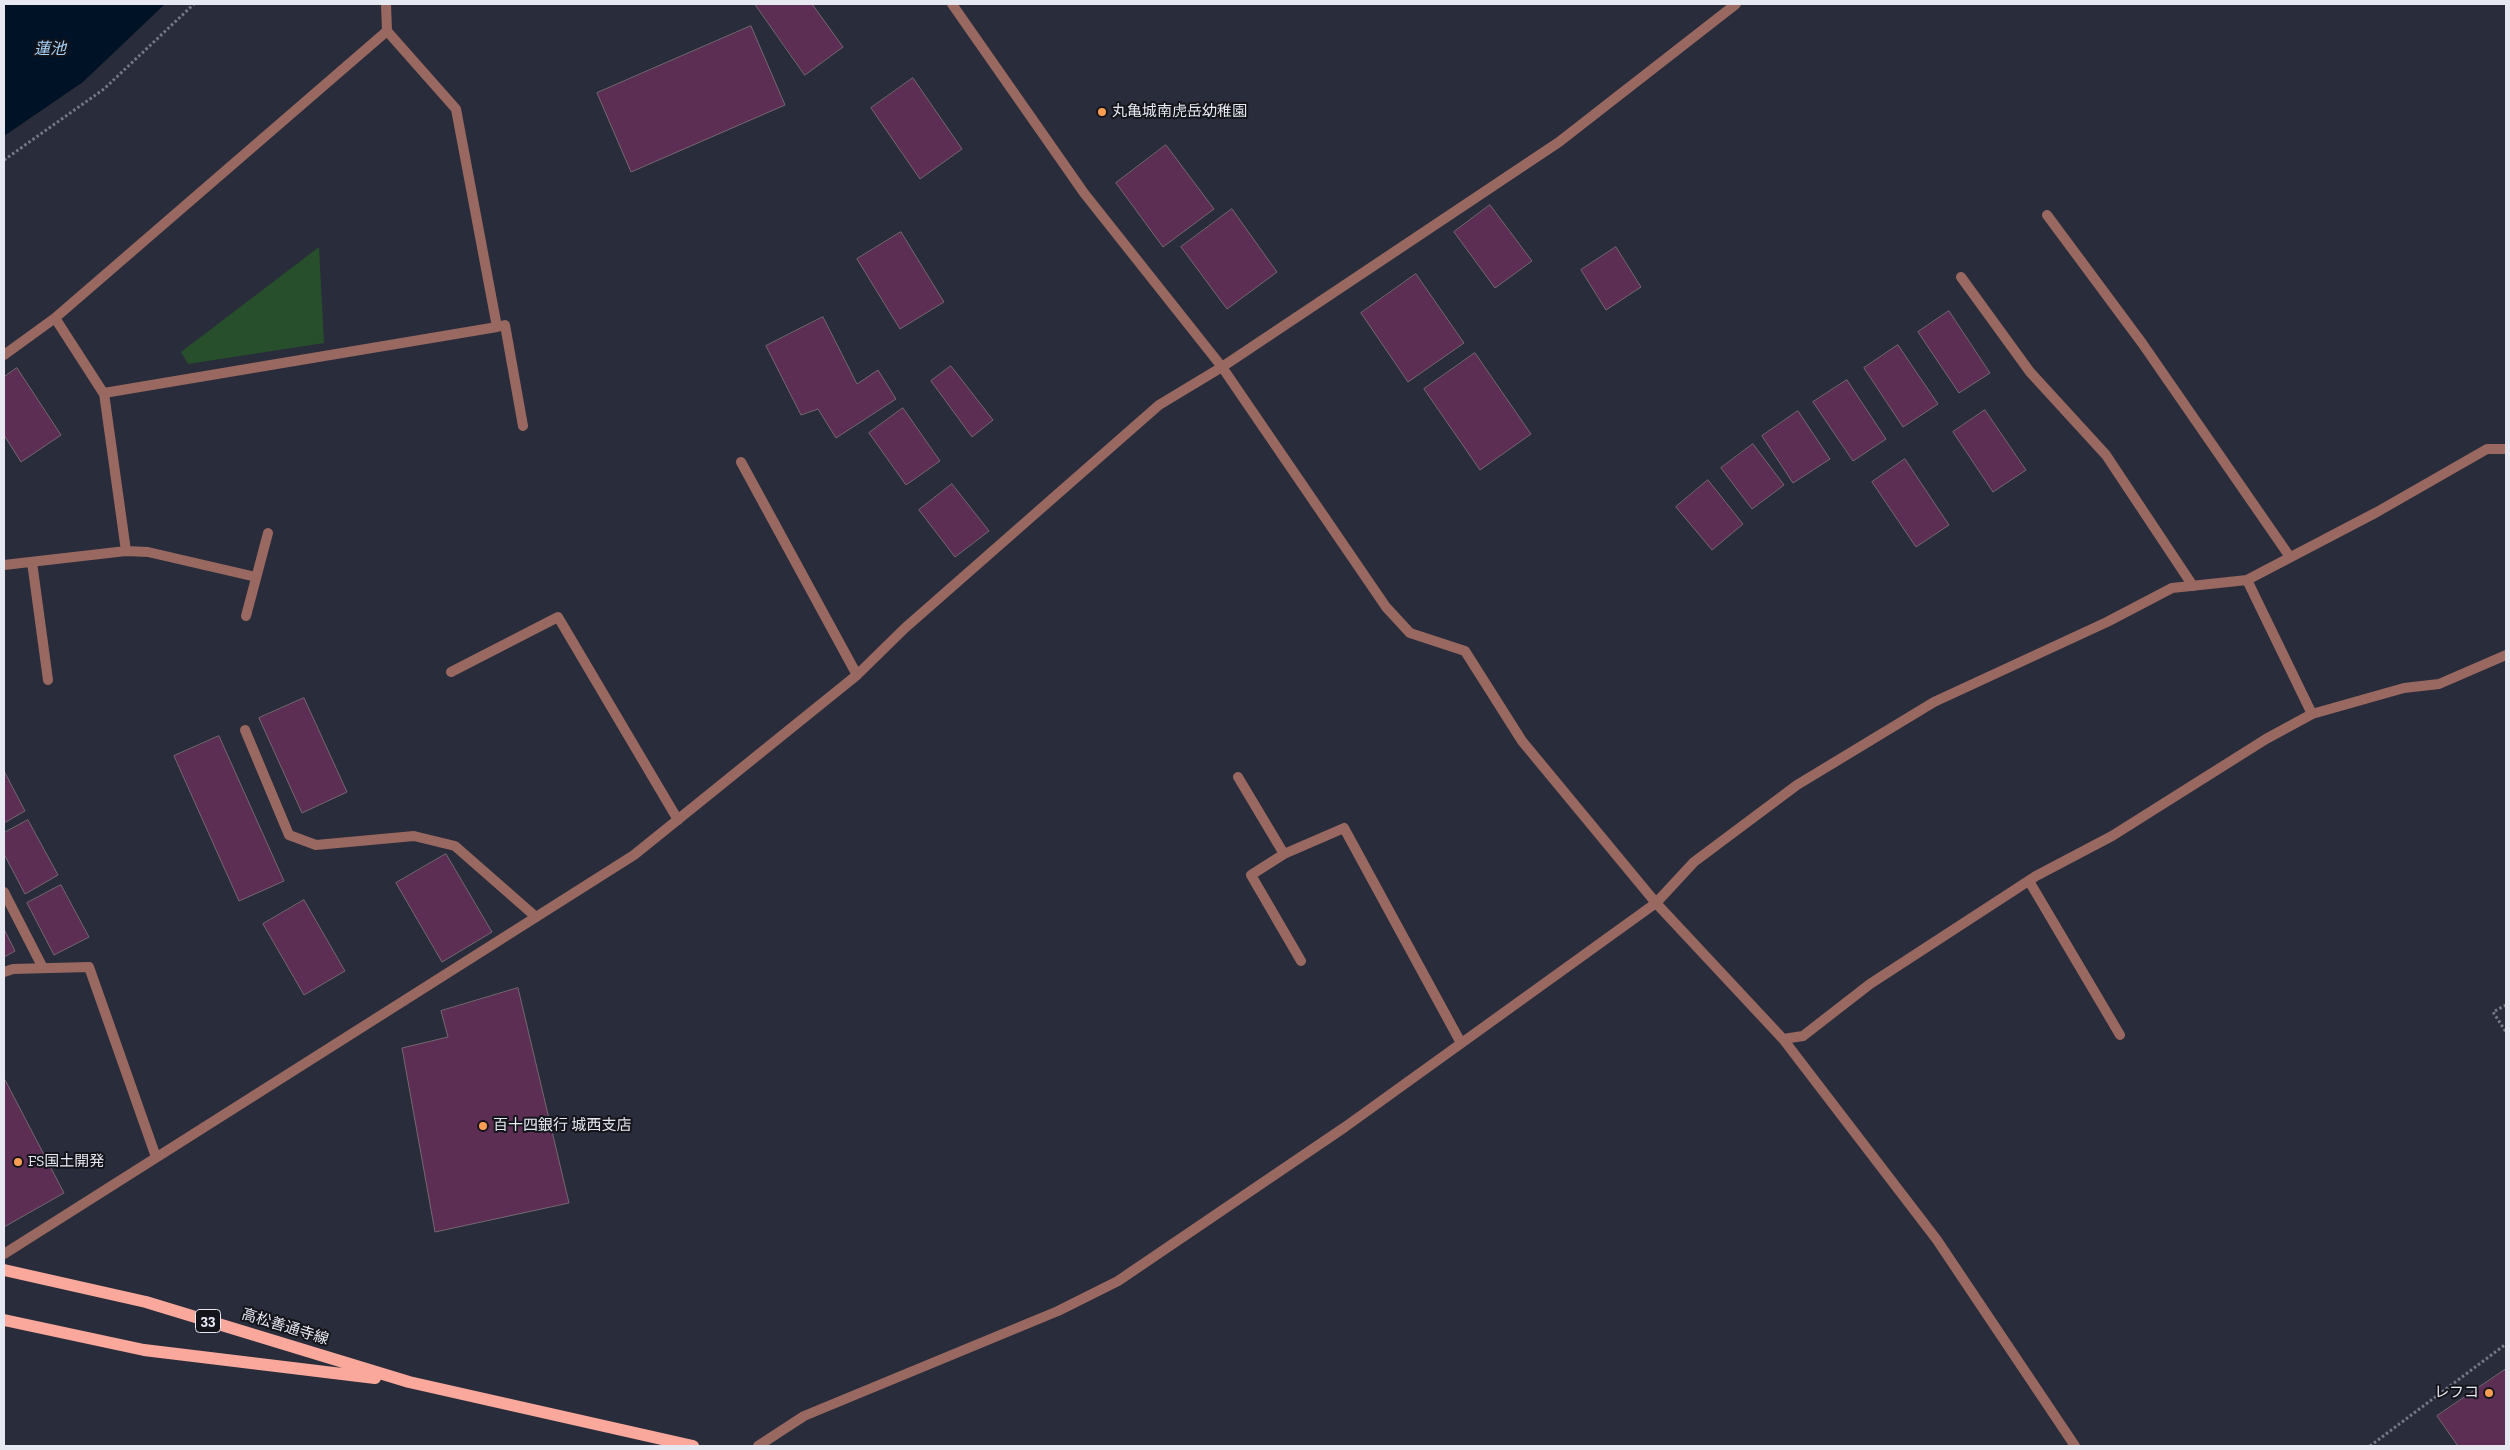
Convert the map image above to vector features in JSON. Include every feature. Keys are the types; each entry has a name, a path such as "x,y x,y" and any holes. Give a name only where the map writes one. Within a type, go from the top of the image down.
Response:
{"main road":[{"name":"高松善通寺線","path":"4,1270 146,1302 410,1382 693,1446"},
{"name":"高松善通寺線","path":"4,1320 144,1350 410,1382"}],"street":[{"path":"386,4 387,31 456,109 497,327"},
{"path":"952,4 1084,193 1222,367 1386,607 1410,633 1465,651 1522,741 1656,903 1783,1039 1937,1240 2075,1446"},
{"path":"4,1254 634,855 857,675 905,628 1159,405 1222,367 1559,142 1736,4"},
{"path":"4,354 55,318 387,31"},
{"path":"2047,215 2142,343 2290,557"},
{"path":"1961,277 2030,372 2106,455 2193,586"},
{"path":"55,318 104,394 126,551"},
{"path":"104,394 505,325 523,426"},
{"path":"758,1446 804,1416 1022,1326 1118,1281 1345,1127 1656,903 1694,862 1789,791 1934,702 2107,622 2172,588 2247,580 2377,512 2487,449 2506,449"},
{"path":"741,462 857,675"},
{"path":"246,616 268,533"},
{"path":"4,565 126,551 148,552 256,577"},
{"path":"32,562 48,680"},
{"path":"2247,580 2312,714"},
{"path":"451,672 558,617 678,820"},
{"path":"1783,1039 1803,1036 1870,984 2029,881 2112,836 2266,739 2312,714 2404,688 2439,684 2506,655"},
{"path":"245,730 289,835 316,845 414,836 455,846 536,917"},
{"path":"1238,777 1284,854"},
{"path":"1301,961 1251,876 1284,854 1344,828 1461,1043"},
{"path":"2029,881 2120,1036"},
{"path":"4,892 43,968"},
{"path":"4,972 43,968 89,967 156,1158"}],"path":[{"path":"4,160 104,89 194,4"},
{"path":"2506,1005 2493,1012 2506,1032"},
{"path":"2370,1446 2506,1344"}],"green space":[{"path":"319,247 324,343 188,364 181,352"}],"water":[{"name":"蓮池","path":"4,4 165,4 83,82 4,136"}],"building":[{"path":"755,4 812,4 843,47 805,75"},
{"path":"751,26 785,105 631,172 597,93"},
{"path":"913,78 962,149 920,179 871,108"},
{"path":"1166,145 1214,209 1163,247 1116,183"},
{"path":"1490,205 1532,261 1495,288 1454,232"},
{"path":"1232,209 1277,272 1227,309 1181,247"},
{"path":"901,232 944,302 900,329 857,259"},
{"path":"1616,247 1641,287 1606,310 1581,270"},
{"path":"1416,274 1464,343 1408,382 1361,313"},
{"path":"1949,311 1990,373 1959,393 1918,332"},
{"path":"823,317 857,384 878,370 896,399 836,438 818,409 801,415 766,346"},
{"path":"1898,345 1938,404 1903,427 1864,368"},
{"path":"1475,353 1531,434 1480,470 1424,389"},
{"path":"951,366 993,420 972,437 931,381"},
{"path":"17,368 61,435 21,462 4,435 4,377"},
{"path":"1847,380 1886,439 1853,461 1813,402"},
{"path":"903,408 940,461 906,485 869,433"},
{"path":"1985,410 2026,470 1993,492 1953,432"},
{"path":"1798,411 1830,459 1793,483 1762,436"},
{"path":"1753,444 1784,485 1752,509 1721,468"},
{"path":"1905,459 1949,525 1916,547 1872,482"},
{"path":"1708,480 1743,524 1712,550 1676,507"},
{"path":"952,484 989,531 955,557 919,510"},
{"path":"304,698 347,792 302,813 259,718"},
{"path":"219,736 284,881 239,901 174,756"},
{"path":"4,771 25,811 4,823"},
{"path":"28,820 58,875 25,894 4,854 4,833"},
{"path":"446,854 492,932 442,962 396,883"},
{"path":"61,885 89,937 54,955 27,903"},
{"path":"304,900 345,971 304,995 263,924"},
{"path":"4,929 15,951 4,957"},
{"name":"百十四銀行 城西支店","path":"518,988 569,1203 435,1232 402,1048 448,1037 441,1011"},
{"path":"4,1078 64,1193 4,1227"},
{"name":"レフコ","path":"2506,1369 2506,1446 2458,1446 2437,1416"}],"place":[{"name":"丸亀城南虎岳幼稚園","path":"1102,112"},
{"name":"百十四銀行 城西支店","path":"483,1126"},
{"name":"FS国土開発","path":"18,1162"},
{"name":"レフコ","path":"2489,1393"}]}
